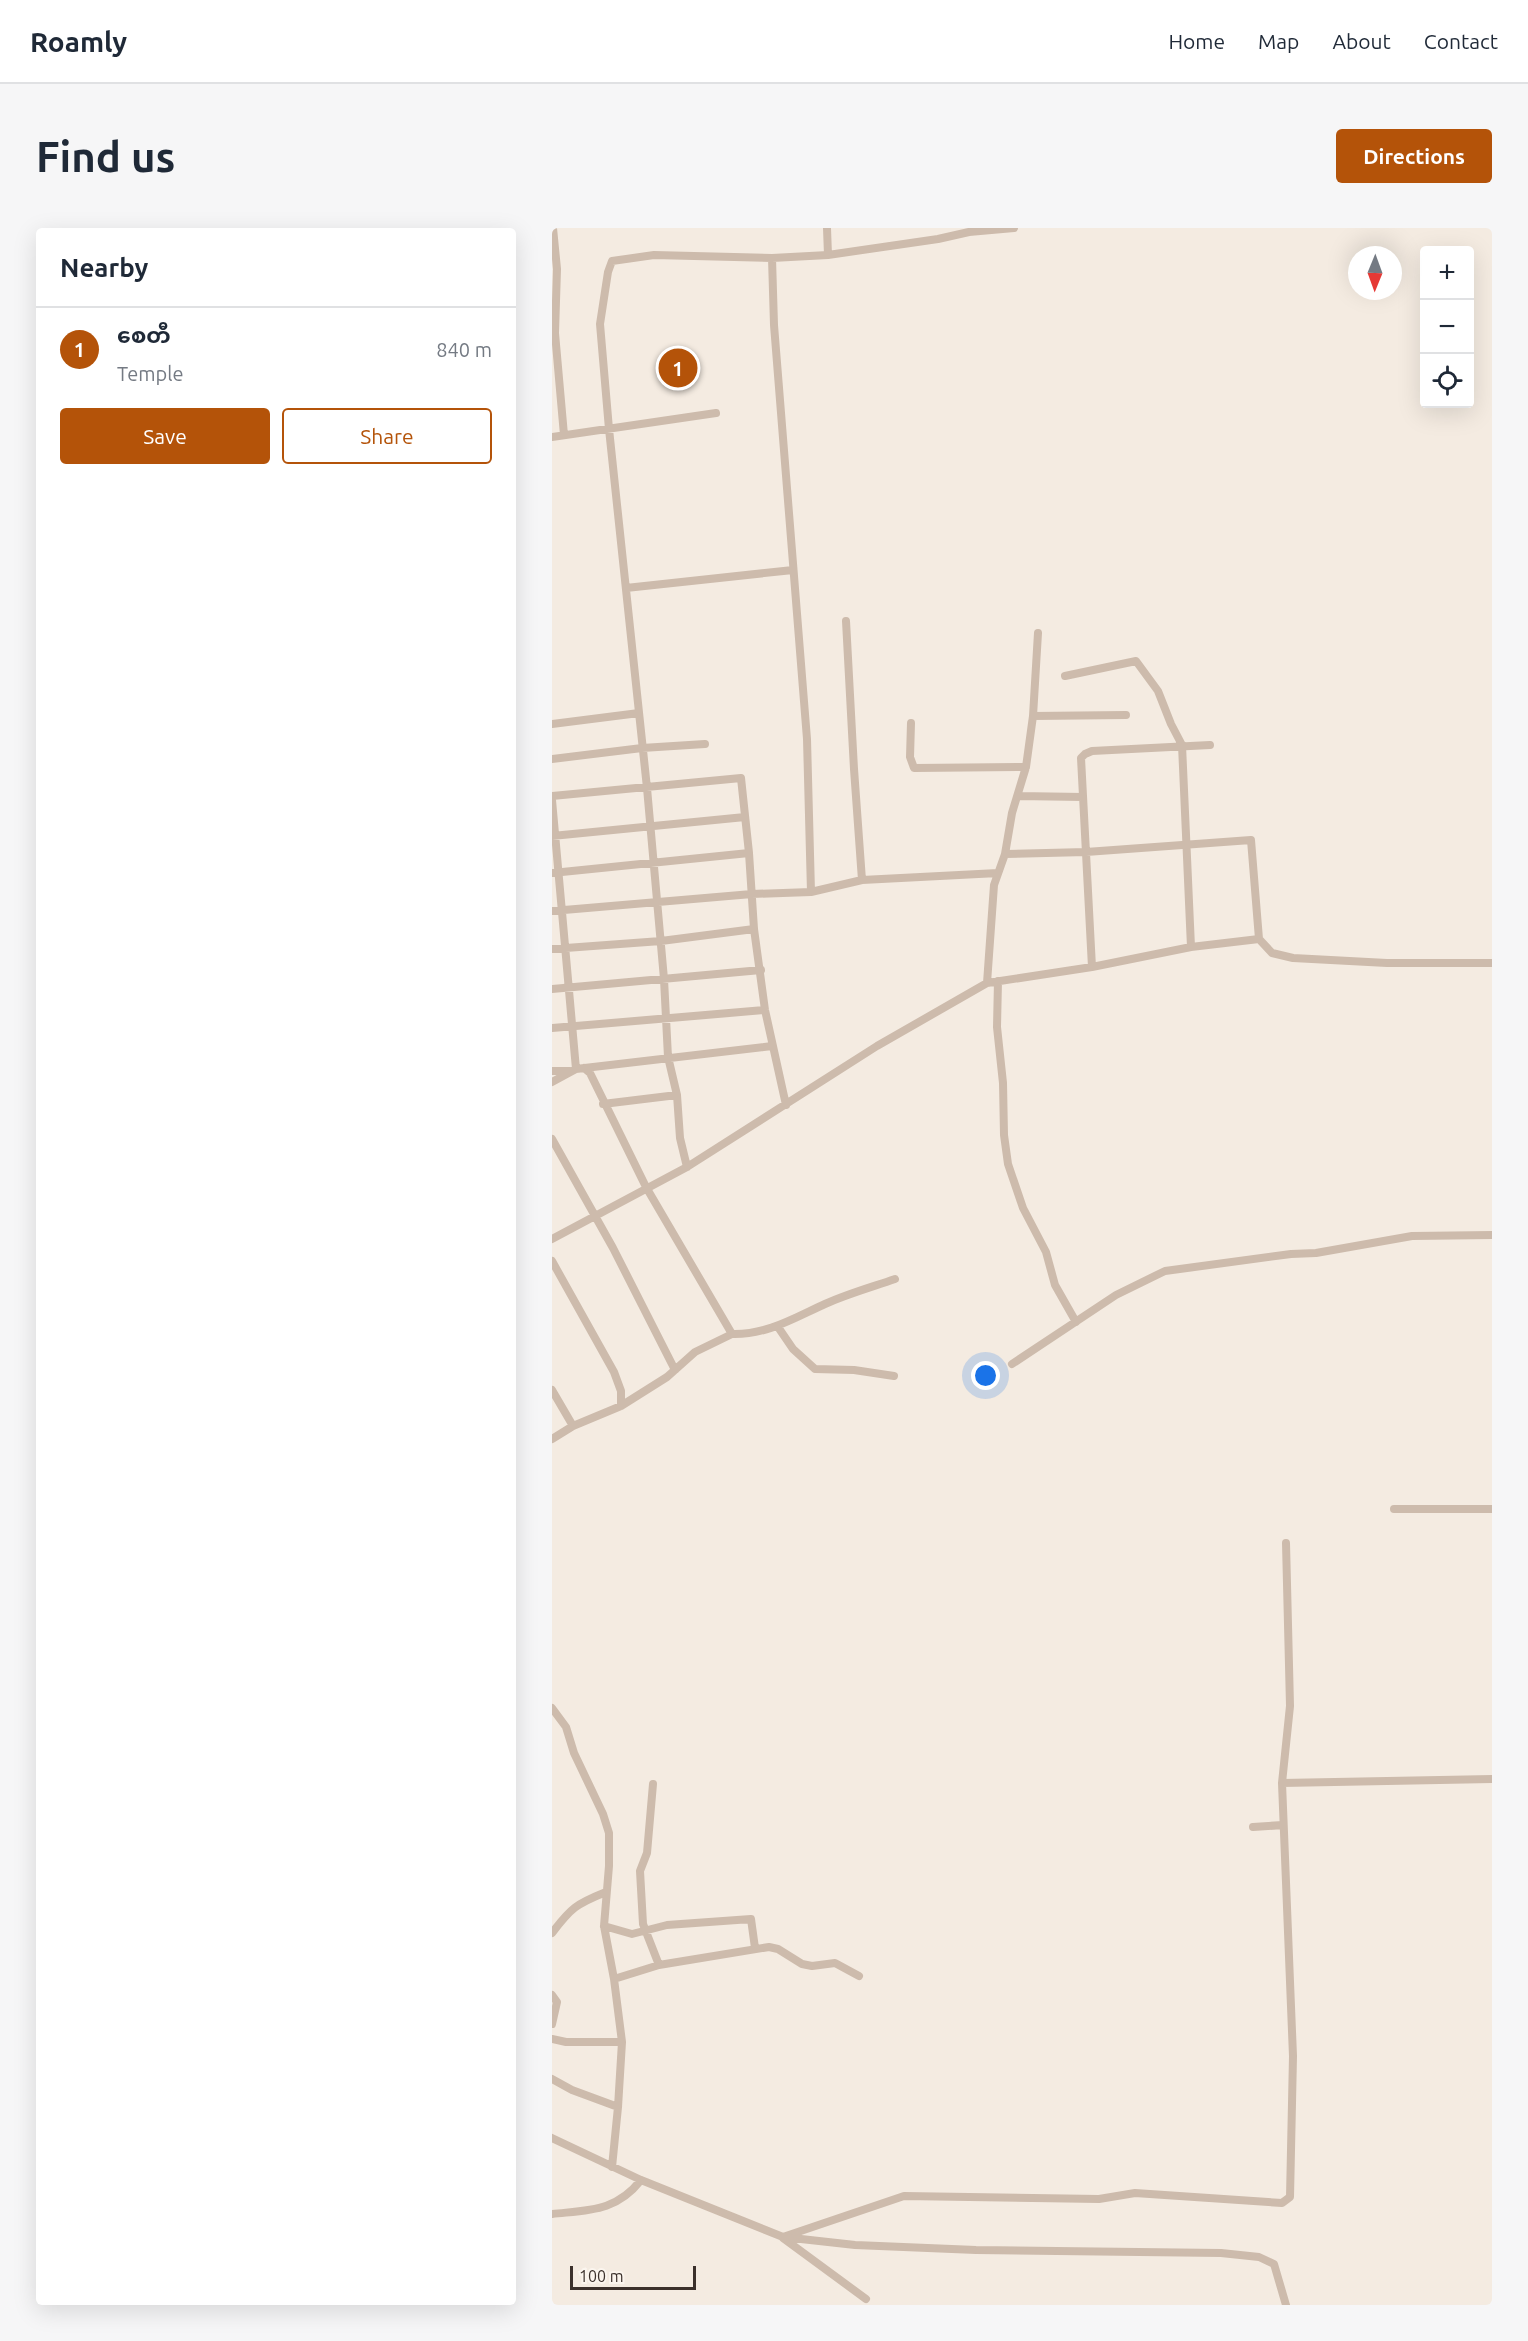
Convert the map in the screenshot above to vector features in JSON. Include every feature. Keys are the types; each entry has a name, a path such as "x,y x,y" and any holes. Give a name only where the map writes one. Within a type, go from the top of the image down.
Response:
{"street":[{"path":"553,228 557,269 555,333 564,435"},
{"path":"827,228 828,255"},
{"path":"687,1167 680,1138 677,1095 668,1057 667,1017 647,788 609,429 600,324 608,272 612,261 654,255 772,258 828,255 938,239 969,232 1014,228"},
{"path":"772,258 774,325 787,465 807,739 811,892"},
{"path":"552,437 716,413"},
{"path":"626,588 793,570"},
{"path":"846,621 862,880"},
{"path":"987,983 994,885 1005,854 1026,767 1033,716 1038,633"},
{"path":"1065,676 1136,661 1158,691 1182,745 1191,947"},
{"path":"552,724 639,713"},
{"path":"1033,716 1126,715"},
{"path":"911,723 910,757 914,768 1026,767"},
{"path":"552,759 642,748 705,744"},
{"path":"1092,967 1081,758 1092,751 1210,745"},
{"path":"577,1069 563,910 556,873 552,798 741,778 754,929 765,1010 786,1105"},
{"path":"1018,796 1083,797"},
{"path":"554,836 745,817"},
{"path":"1005,854 1086,852 1251,840 1259,939 1272,953 1293,958 1387,963 1492,963"},
{"path":"556,873 749,853"},
{"path":"552,911 752,894 811,892 862,880 998,873"},
{"path":"552,949 661,941 754,929"},
{"path":"552,1239 687,1167 877,1046 987,983 1092,967 1191,947 1259,939"},
{"path":"552,989 761,970"},
{"path":"998,981 998,1027 1003,1083 1004,1135 1008,1164 1023,1208 1046,1252 1055,1285 1076,1322"},
{"path":"552,1028 765,1010"},
{"path":"552,1071 772,1046"},
{"path":"552,1082 577,1069 590,1073 603,1104 646,1188 732,1334"},
{"path":"603,1104 677,1095"},
{"path":"552,1139 613,1248 675,1370"},
{"path":"1012,1364 1116,1295 1165,1271 1291,1254 1316,1253 1412,1236 1492,1235"},
{"path":"552,1261 614,1372 621,1391 621,1406"},
{"path":"552,1439 573,1426 621,1406 675,1370 695,1352 732,1334 750,1335 778,1327 826,1303 895,1279"},
{"path":"778,1327 793,1349 815,1369 854,1370 894,1376"},
{"path":"552,1390 573,1426"},
{"path":"1394,1509 1492,1509"},
{"path":"783,2237 904,2196 1099,2199 1135,2193 1282,2203 1290,2198 1293,2056 1282,1783 1290,1706 1286,1543"},
{"path":"552,1708 566,1727 574,1753 603,1814 609,1833 604,1926 622,2042 612,2167"},
{"path":"1282,1783 1492,1779"},
{"path":"653,1784 647,1853 640,1871 645,1930 659,1965"},
{"path":"1253,1827 1284,1825"},
{"path":"552,1933 579,1902 606,1893"},
{"path":"604,1926 632,1934 667,1925 752,1919 755,1948"},
{"path":"614,1979 659,1965 755,1948 778,1949 802,1964 812,1966 835,1963 859,1976"},
{"path":"552,1995 557,2002 552,2024"},
{"path":"552,2039 566,2042 622,2042"},
{"path":"552,2079 572,2090 618,2107"},
{"path":"552,2138 641,2180 783,2237 866,2299"},
{"path":"552,2214 609,2206 632,2192 641,2180"},
{"path":"783,2237 910,2248 1221,2253 1259,2257 1274,2264 1286,2305"}],"place":[{"name":"စေတီ","path":"678,368"}]}
